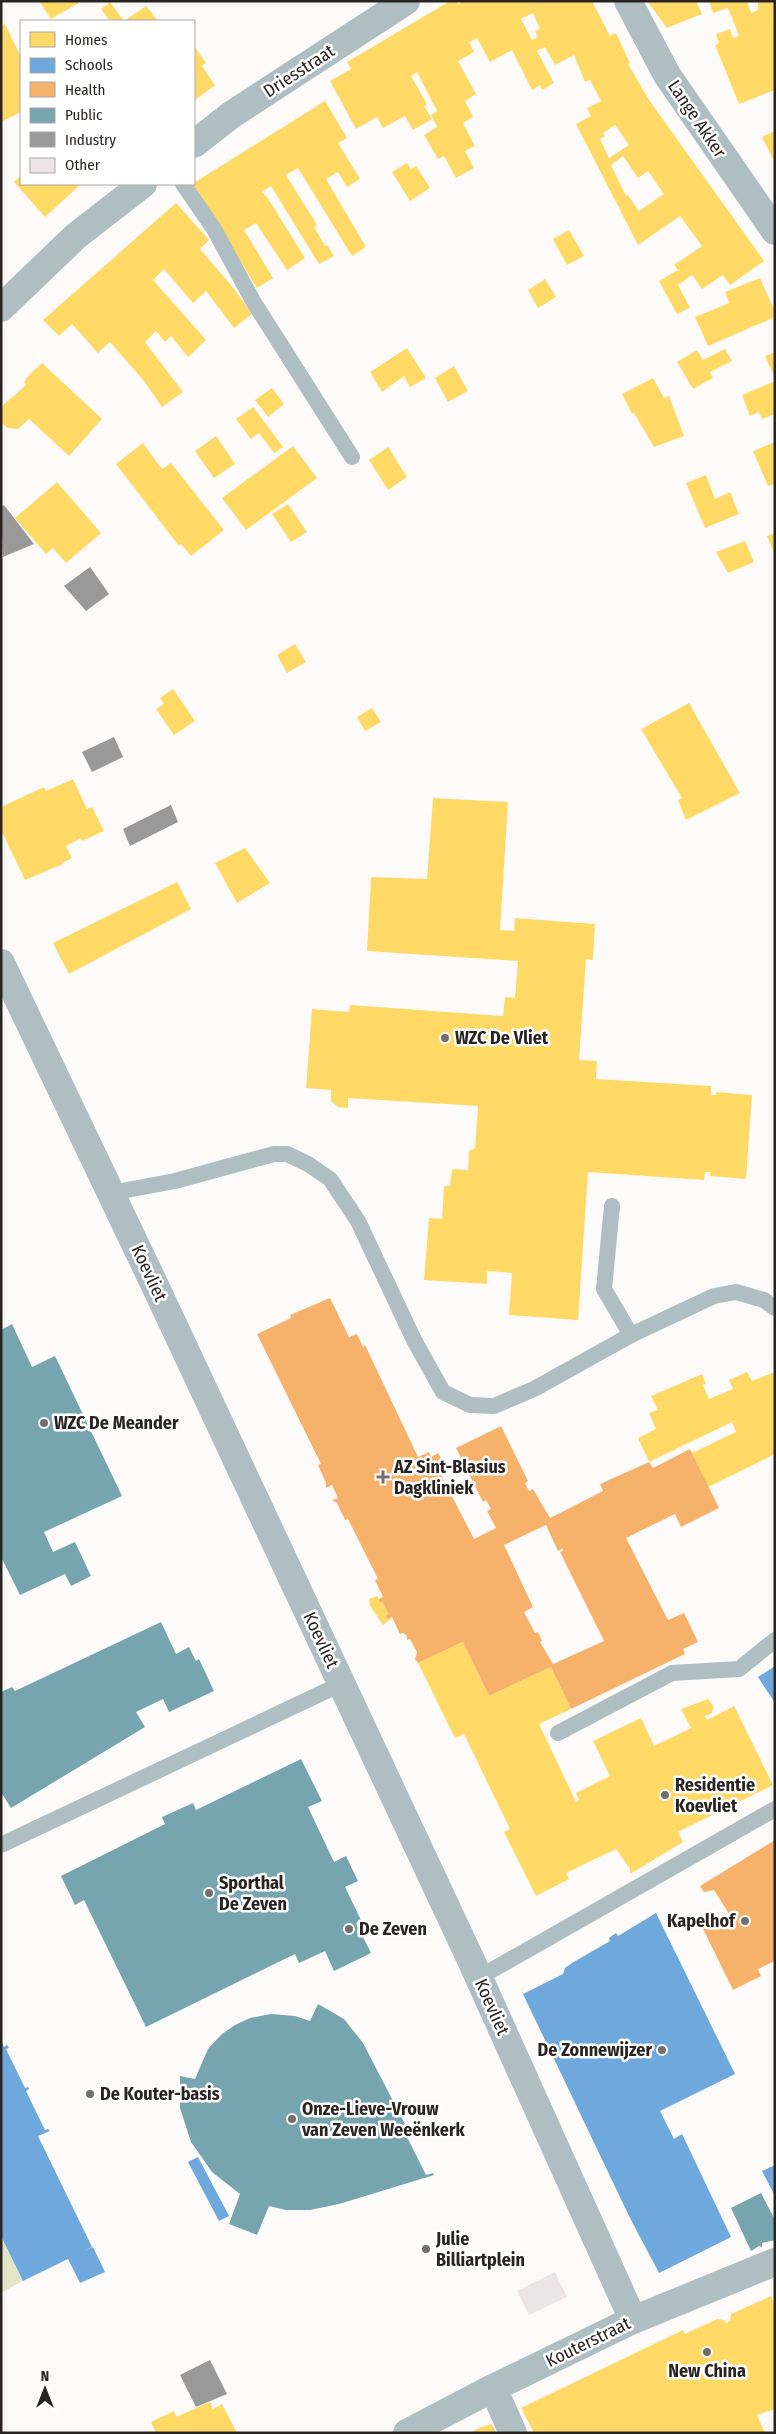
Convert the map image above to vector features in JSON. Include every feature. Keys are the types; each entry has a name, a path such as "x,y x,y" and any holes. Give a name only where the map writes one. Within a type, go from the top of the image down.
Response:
{"street":[{"name":"Driesstraat","path":"195,143 231,115 406,1"},
{"name":"Lange Akker","path":"628,1 667,75 775,231"},
{"path":"1,308 76,236 142,185"},
{"name":"Koevliet","path":"1,963 111,1193 478,1978 633,2320"},
{"name":"Kouterstraat","path":"407,2433 493,2388 633,2320 775,2262"},
{"path":"493,2388 513,2433"}],"lane":[{"path":"185,185 214,229 253,301 352,457"},
{"path":"111,1193 176,1181 274,1154 286,1154 308,1164 330,1178 358,1220 414,1340 443,1392 470,1405 494,1406 534,1389 630,1335 714,1296 736,1292 764,1300 775,1308"},
{"path":"612,1206 604,1288 630,1335"},
{"path":"558,1733 672,1673 739,1670 775,1640"},
{"path":"1,1844 341,1684"},
{"path":"478,1978 775,1809"}],"green space":[{"path":"1,2236 23,2281 1,2293"}],"building: Homes":[{"path":"39,1 78,1 79,3 51,19"},
{"path":"450,1 456,1 458,4 463,1 592,1 610,36 616,33 630,63 628,64 649,100 764,261 730,285 723,275 702,289 692,275 678,285 690,308 677,314 659,281 678,270 674,265 702,246 680,216 638,245 576,124 591,116 587,108 601,101 590,80 585,82 574,55 555,65 545,47 537,51 554,83 542,90 540,85 532,90 512,50 490,62 477,38 469,42 474,52 458,61 476,94 465,101 473,117 463,123 475,146 465,151 474,168 456,178 444,156 438,159 424,135 437,127 431,115 437,111 417,72 411,76 427,104 424,106 432,119 413,130 405,116 383,128 377,117 356,129 330,81 351,69 347,62","holes":["533,13 540,29 535,31 538,37 532,40 521,19","615,125 629,145 609,158 600,139 605,136 603,133","623,156 638,178 648,171 664,194 639,211 628,195 626,196 611,165"]},
{"path":"647,1 696,1 702,14 667,28"},
{"path":"709,1 747,1 751,13 758,10 758,1 775,1 775,90 739,104 715,45 719,43 716,34 730,29 733,38 739,36 728,8 713,13"},
{"path":"110,2 123,20 109,20 101,9"},
{"path":"146,6 157,20 125,20"},
{"path":"5,24 20,55 20,112 1,122 1,26"},
{"path":"195,47 206,63 202,66 215,85 195,100"},
{"path":"325,101 347,138 338,143 360,179 347,187 338,172 326,179 366,247 352,256 298,168 286,175 317,225 314,227 325,246 327,245 334,256 319,264 271,186 262,192 305,258 287,270 256,223 244,230 273,278 257,288 193,185 195,185 195,182"},
{"path":"775,131 775,163 762,137"},
{"path":"407,163 411,169 416,166 430,188 410,201 392,172"},
{"path":"20,176 20,185 80,185 45,217 14,182"},
{"path":"176,203 209,240 200,249 235,290 252,314 234,328 206,291 193,303 164,269 153,280 206,340 188,357 171,336 165,342 156,331 145,342 183,392 162,407 144,381 110,342 98,353 72,324 59,336 43,320"},
{"path":"569,230 584,256 567,265 553,239"},
{"path":"760,278 775,311 775,317 708,346 695,317 729,303 725,292"},
{"path":"545,279 556,297 538,308 528,290"},
{"path":"407,348 426,378 410,387 404,376 382,392 370,372"},
{"path":"725,349 732,361 710,372 713,378 693,389 677,362 697,350 703,360"},
{"path":"775,352 775,378 765,356"},
{"path":"42,363 102,419 69,456 29,419 18,429 8,428 1,423 1,407 26,385 24,382 29,375"},
{"path":"454,366 468,391 448,402 435,378"},
{"path":"653,378 664,398 669,396 684,436 654,447 634,413 632,414 622,394"},
{"path":"775,381 775,414 762,419 759,412 750,416 742,395"},
{"path":"272,388 284,404 268,417 255,400"},
{"path":"253,407 283,447 274,453 259,433 251,439 236,419"},
{"path":"216,436 235,464 214,478 195,451"},
{"path":"775,442 775,484 768,486 753,451"},
{"path":"143,443 162,469 171,463 224,530 191,556 181,544 179,546 116,464"},
{"path":"293,446 317,478 246,530 222,498"},
{"path":"388,447 407,477 388,490 369,460"},
{"path":"706,475 715,499 730,492 739,514 705,528 686,483"},
{"path":"57,482 101,533 66,563 53,548 46,554 15,518"},
{"path":"288,504 307,532 291,542 272,514"},
{"path":"775,533 775,555 767,536"},
{"path":"745,541 754,562 728,573 716,552"},
{"path":"295,644 306,662 287,673 277,655"},
{"path":"173,689 195,721 174,735 156,709 164,704 160,698"},
{"path":"689,703 740,793 686,820 678,800 682,798 641,729"},
{"path":"372,708 381,722 365,731 357,717"},
{"path":"73,779 87,809 92,807 104,831 82,841 81,838 66,846 72,858 63,864 25,880 1,830 1,807 44,787 46,791"},
{"name":"WZC De Vliet","path":"433,798 508,802 500,930 514,931 515,918 595,924 593,960 586,959 579,1060 597,1061 596,1079 711,1086 711,1095 716,1095 716,1092 752,1095 746,1179 710,1176 710,1172 705,1172 704,1180 588,1172 578,1320 509,1315 512,1273 487,1271 487,1284 424,1280 429,1218 442,1219 444,1186 450,1186 452,1169 468,1170 469,1151 475,1148 478,1106 348,1098 348,1108 338,1107 331,1101 331,1090 306,1088 312,1009 349,1012 350,1005 503,1016 505,997 515,998 518,961 367,951 371,877 427,879"},
{"path":"245,848 270,883 237,903 215,863"},
{"path":"177,882 191,909 69,974 53,943"},
{"path":"747,1372 752,1381 775,1372 775,1454 708,1487 692,1453 736,1432 732,1422 649,1462 638,1438 656,1429 649,1413 658,1410 651,1396 702,1374 706,1384 703,1385 709,1399 733,1389 729,1380"},
{"path":"378,1596 379,1602 383,1602 388,1614 385,1616 388,1619 392,1618 383,1625 370,1606 369,1599"},
{"name":"Residentie Koevliet","path":"463,1642 489,1696 551,1667 571,1709 539,1724 576,1802 579,1800 576,1793 610,1776 593,1741 641,1718 654,1746 691,1728 681,1709 708,1699 714,1707 711,1714 705,1716 707,1720 734,1706 773,1785 678,1832 683,1842 630,1874 630,1869 616,1849 566,1873 569,1879 536,1896 504,1832 510,1829 464,1734 455,1738 418,1663"},
{"path":"771,2296 775,2306 775,2409 757,2415 765,2433 531,2433 533,2431 521,2408 683,2330 685,2334 717,2319 724,2320 726,2323 730,2321 731,2314"},
{"path":"210,2402 213,2409 222,2404 237,2433 156,2433 151,2422 174,2411 176,2417"},
{"path":"492,2424 496,2433 470,2433 481,2427"}],"building: Schools":[{"path":"775,1666 775,1703 758,1677"},
{"name":"De Zonnewijzer","path":"656,1913 735,2074 660,2111 674,2139 682,2134 731,2237 659,2273 630,2218 523,1994 563,1974 565,1968 610,1941 609,1938 616,1933 618,1936"},
{"path":"1,2041 4,2047 7,2045 9,2048 6,2049 25,2088 28,2087 29,2089 26,2091 45,2130 48,2129 50,2131 38,2136 92,2247 84,2251 93,2247 105,2272 80,2283 68,2259 23,2281 1,2236"},
{"path":"198,2157 229,2216 219,2221 188,2162"},
{"path":"775,2165 775,2196 762,2171"}],"building: Health":[{"name":"AZ Sint-Blasius Dagkliniek","path":"330,1298 349,1337 357,1334 363,1347 365,1345 418,1457 429,1452 431,1457 438,1453 443,1462 440,1473 474,1539 496,1528 487,1511 491,1509 486,1500 483,1502 456,1448 501,1426 528,1481 525,1483 529,1491 533,1489 550,1518 603,1491 600,1484 649,1462 653,1468 690,1449 719,1508 681,1527 675,1514 626,1538 668,1620 684,1613 698,1642 683,1649 685,1654 571,1709 551,1667 489,1696 463,1642 418,1663 415,1659 417,1652 410,1639 407,1640 407,1636 403,1633 400,1634 392,1617 388,1619 385,1616 388,1614 383,1602 379,1602 379,1599 383,1597 375,1580 378,1579 348,1519 345,1520 337,1503 332,1500 338,1498 332,1485 326,1488 326,1483 318,1465 321,1464 257,1334 291,1318 290,1315","holes":["546,1525 558,1551 562,1549 563,1551 560,1552 604,1641 553,1664 540,1642 542,1641 538,1632 535,1633 524,1612 533,1607 504,1545"]},
{"name":"Kapelhof","path":"775,1840 775,1961 758,1969 761,1976 733,1990 703,1929 729,1914 714,1890 704,1892 700,1886"}],"building: Public":[{"name":"WZC De Meander","path":"12,1324 32,1367 55,1356 122,1496 44,1532 53,1552 75,1542 91,1576 71,1586 65,1574 20,1595 1,1557 1,1330"},
{"path":"161,1622 176,1654 189,1647 196,1661 199,1659 214,1691 169,1712 163,1699 136,1712 145,1727 11,1808 1,1792 1,1692 12,1687 15,1691"},
{"name":"Sporthal De Zeven","path":"301,1759 322,1801 308,1807 334,1862 346,1856 358,1881 345,1887 361,1920 356,1923 371,1953 334,1971 325,1951 299,1963 295,1954 146,2027 84,1900 75,1905 61,1876 165,1824 162,1817 193,1803 196,1810"},
{"name":"Onze-Lieve-Vrouw van Zeven Weeënkerk","path":"318,2004 344,2019 363,2043 406,2126 409,2126 404,2131 426,2175 433,2173 434,2175 339,2204 310,2210 286,2210 269,2206 257,2235 229,2224 240,2194 212,2172 191,2142 180,2108 180,2076 195,2079 208,2049 222,2034 235,2025 250,2018 271,2014 295,2016 310,2021"},
{"path":"761,2193 775,2220 775,2240 762,2243 762,2247 759,2246 751,2251 731,2208"}],"building: Industry":[{"path":"4,505 34,544 3,557 1,507"},
{"path":"90,567 109,594 86,611 64,586"},
{"path":"114,737 123,757 92,772 82,752"},
{"path":"171,805 178,822 130,846 123,829"},
{"path":"210,2360 227,2394 196,2407 180,2375"}],"building: Other":[{"path":"555,2272 567,2297 529,2315 517,2291"}],"place":[{"name":"WZC De Vliet","path":"445,1038"},
{"name":"WZC De Meander","path":"44,1423"},
{"name":"AZ Sint-Blasius Dagkliniek","path":"383,1477"},
{"name":"Residentie Koevliet","path":"665,1795"},
{"name":"Sporthal De Zeven","path":"209,1893"},
{"name":"Kapelhof","path":"745,1921"},
{"name":"De Zeven","path":"349,1929"},
{"name":"De Zonnewijzer","path":"662,2050"},
{"name":"De Kouter-basis","path":"90,2094"},
{"name":"Onze-Lieve-Vrouw van Zeven Weeënkerk","path":"292,2119"},
{"name":"Julie Billiartplein","path":"426,2249"},
{"name":"New China","path":"707,2352"}]}
